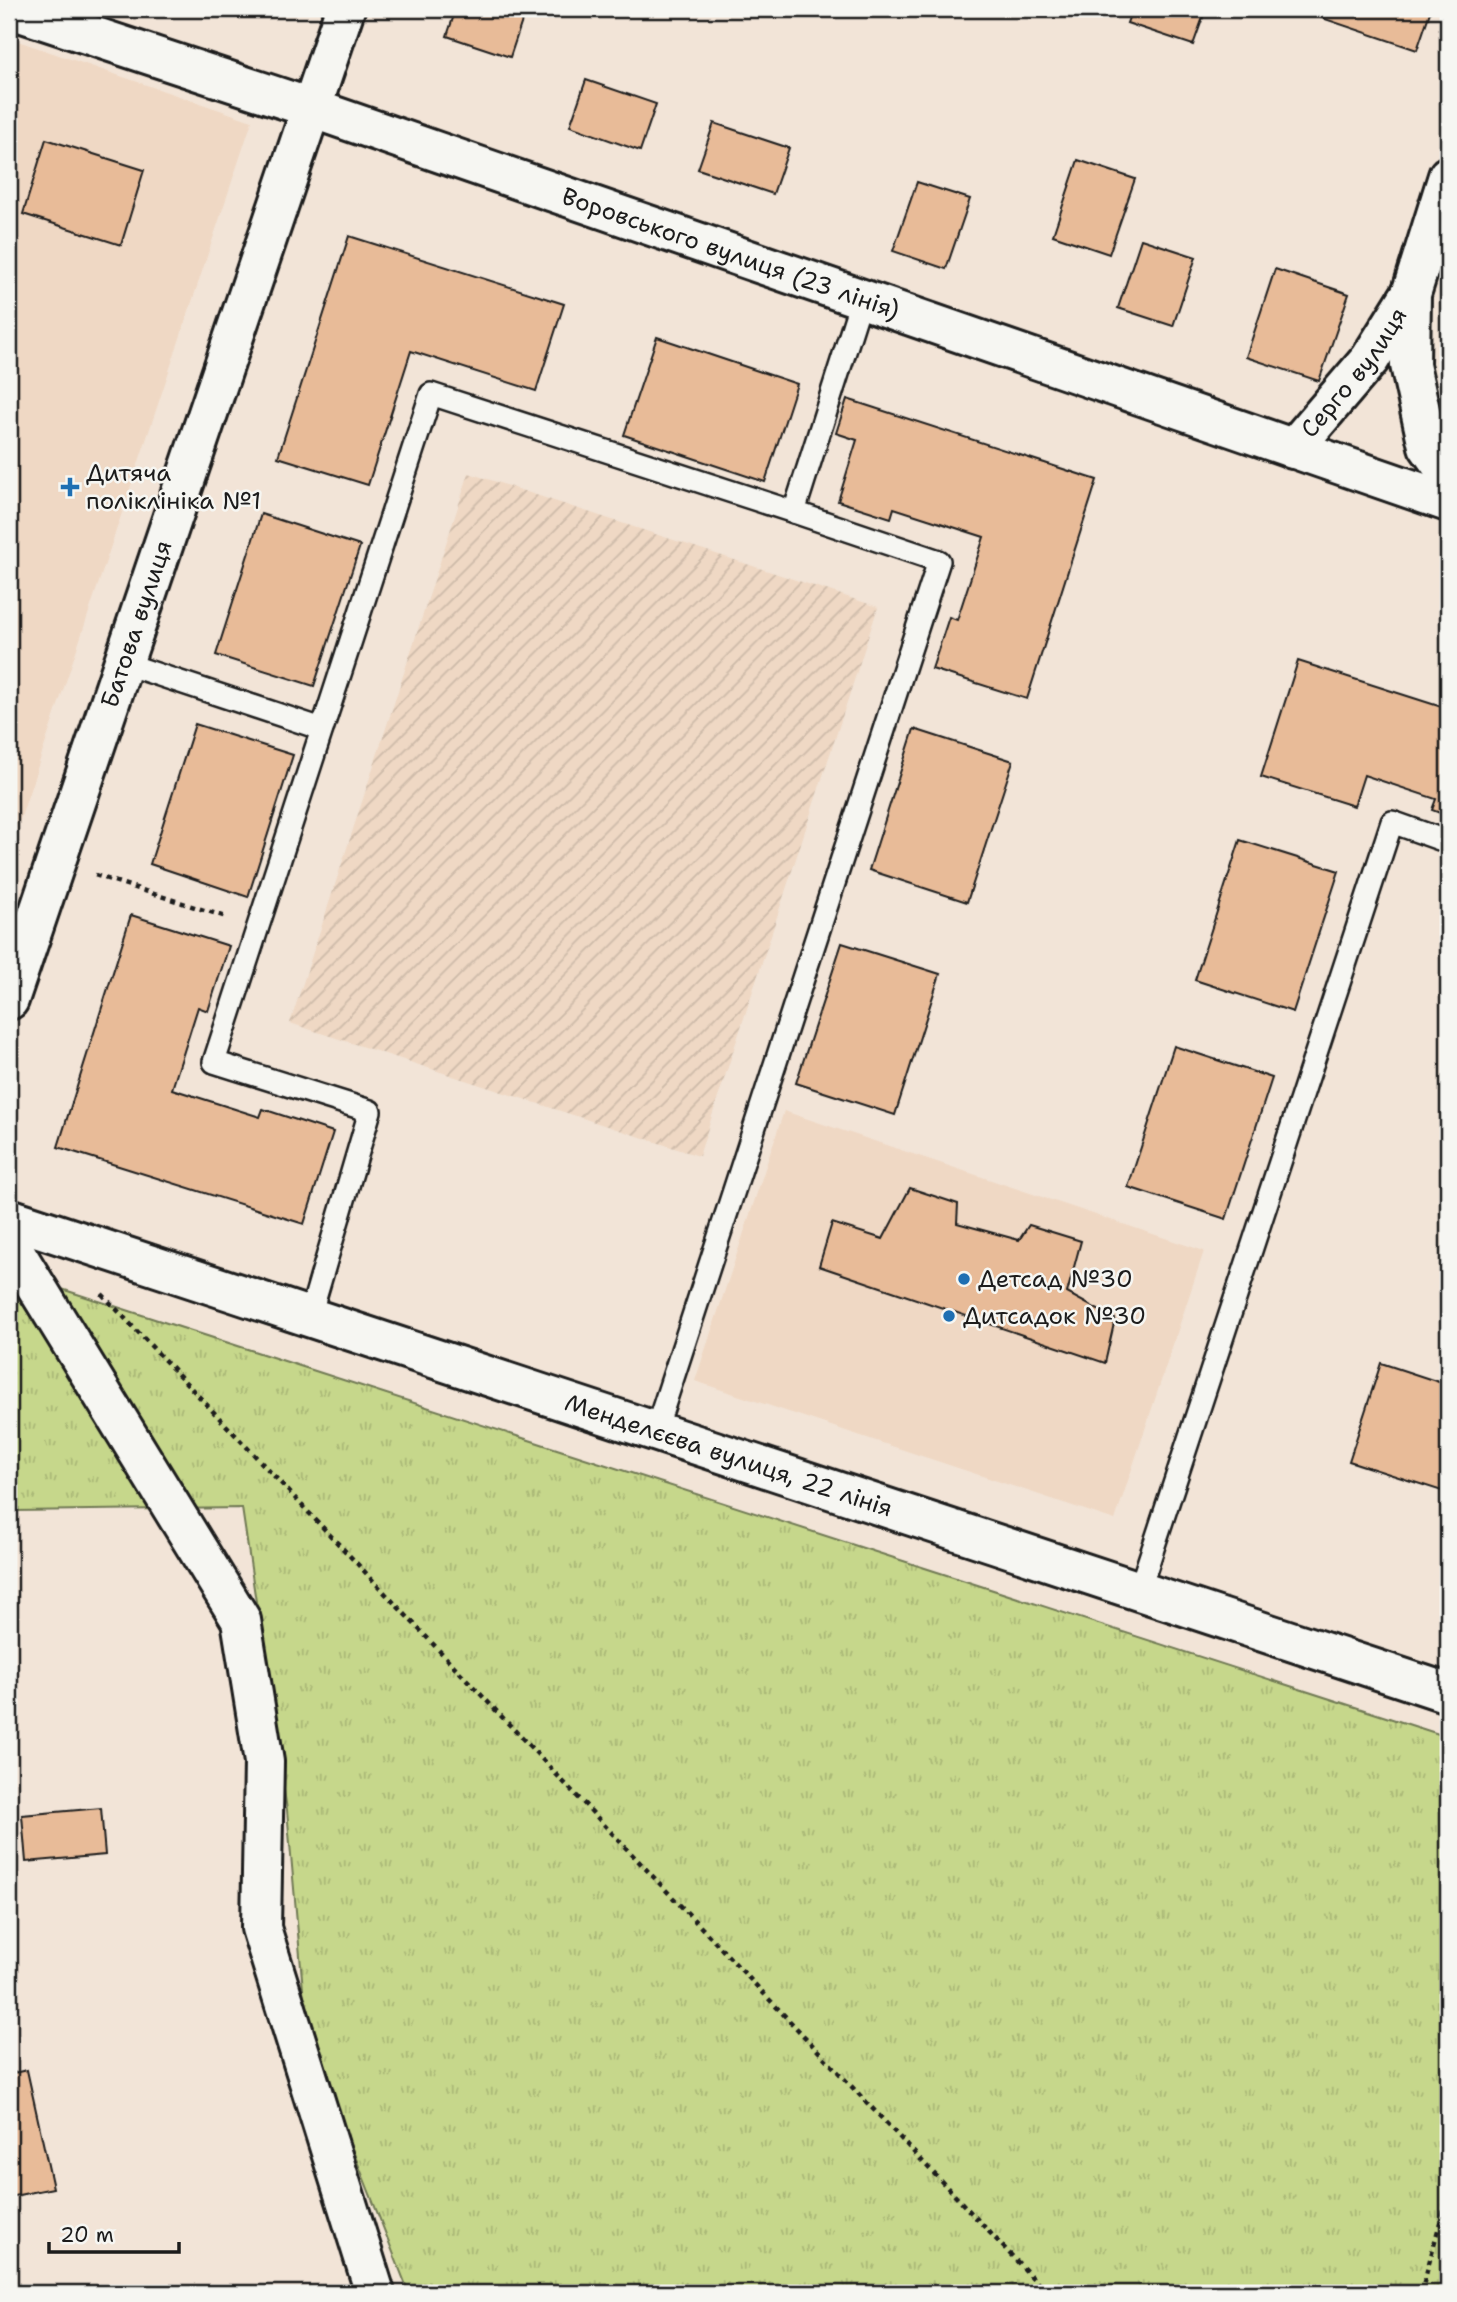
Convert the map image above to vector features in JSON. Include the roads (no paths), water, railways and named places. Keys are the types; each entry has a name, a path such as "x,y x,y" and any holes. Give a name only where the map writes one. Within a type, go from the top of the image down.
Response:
{"street":[{"name":"Воровського вулиця (23 лiнiя)","path":"11,9 311,108 861,301 1448,502"},
{"name":"Батова вулиця","path":"9,1000 345,9"},
{"name":"Серго вулиця","path":"1293,449 1370,359 1411,294 1448,176"},
{"name":"Серго вулиця","path":"1411,294 1410,365 1428,446 1448,474"},
{"name":"Менделєєва вулиця, 22 лінія","path":"9,1218 1448,1693"},
{"path":"9,1242 241,1620 264,1762 261,1928 375,2293"}],"lane":[{"path":"794,512 861,301"},
{"path":"309,1319 370,1111 214,1062 431,394 939,561 655,1433"},
{"path":"123,663 322,729"},
{"path":"1139,1591 1392,822 1448,842"}],"place":[{"name":"Дитяча поліклініка №1","path":"70,487"},
{"name":"Детсад №30","path":"964,1279"},
{"name":"Дитсадок №30","path":"949,1316"}]}
